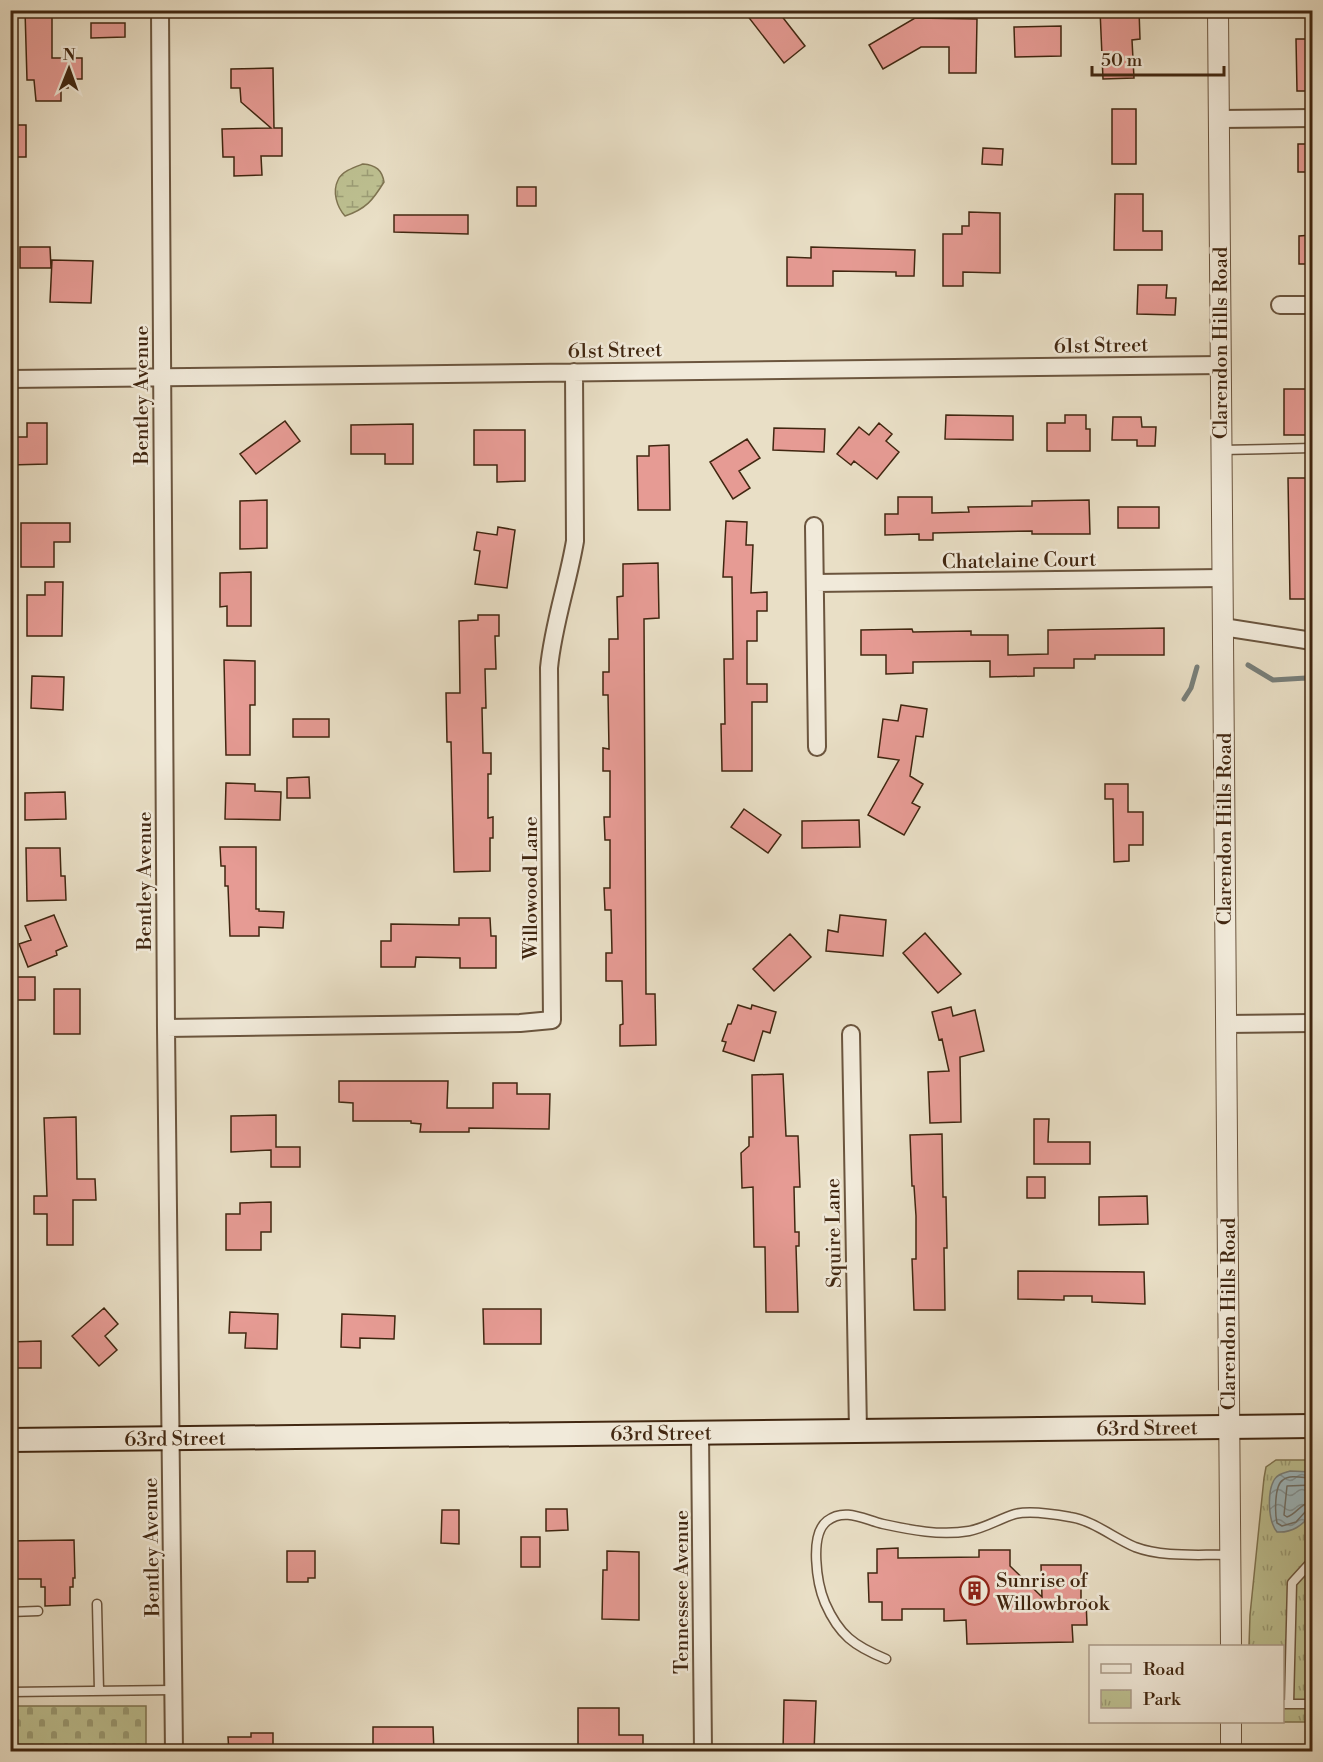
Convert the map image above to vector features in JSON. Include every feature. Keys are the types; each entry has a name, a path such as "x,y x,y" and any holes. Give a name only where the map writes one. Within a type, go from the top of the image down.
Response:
{"main road":[{"name":"63rd Street","path":"10,1440 1312,1426"}],"street":[{"name":"Bentley Avenue","path":"160,10 166,1028 174,1752"},
{"name":"Clarendon Hills Road","path":"1218,10 1231,1645"},
{"path":"1219,119 1312,118"},
{"path":"1280,305 1312,305"},
{"name":"61st Street","path":"10,379 1221,364"},
{"name":"Willowood Lane","path":"166,1028 520,1023 552,1020 549,668 554,633 571,567 575,541 574,372"},
{"path":"814,526 817,747"},
{"name":"Chatelaine Court","path":"815,583 1222,578"},
{"path":"1223,627 1312,641"},
{"path":"1226,1024 1312,1023"},
{"name":"Squire Lane","path":"851,1034 858,1431"},
{"name":"Tennessee Avenue","path":"700,1433 703,1752"},
{"path":"1231,1723 1231,1752"}],"lane":[{"path":"1221,450 1312,448"},
{"path":"886,1659 861,1648 845,1635 830,1614 822,1597 818,1578 817,1544 820,1530 826,1521 837,1516 850,1514 873,1522 911,1530 940,1532 967,1531 985,1527 1017,1514 1072,1517 1151,1552 1230,1555"},
{"path":"1312,1561 1292,1583 1286,1704 1312,1704"},
{"path":"97,1604 99,1691"},
{"path":"10,1612 38,1611"},
{"path":"10,1692 173,1690"}],"green space":[{"path":"363,164 378,169 384,182 368,203 345,216 336,199 336,185 342,174"},
{"path":"1276,1460 1312,1460 1312,1722 1284,1722 1284,1645 1249,1645 1264,1478 1266,1467"},
{"path":"11,1706 146,1706 146,1751 11,1751"}],"water":[{"path":"1290,1471 1312,1472 1312,1514 1297,1528 1277,1532 1270,1514 1270,1492 1275,1478"}],"building":[{"path":"25,10 52,10 52,58 82,58 82,79 68,79 68,88 61,88 61,101 36,101 34,80 27,80"},
{"path":"743,10 777,10 805,46 784,63"},
{"path":"1100,10 1139,10 1140,39 1132,40 1134,78 1103,79"},
{"path":"915,18 977,19 976,73 949,73 949,47 921,47 883,69 869,45"},
{"path":"91,23 125,23 125,37 91,38"},
{"path":"1061,26 1061,56 1015,57 1014,27"},
{"path":"1296,39 1312,39 1312,91 1297,91"},
{"path":"273,68 274,128 282,128 282,156 261,156 262,175 234,176 234,157 223,157 222,129 271,128 241,102 240,88 231,88 231,69"},
{"path":"1112,109 1136,109 1136,164 1112,164"},
{"path":"10,125 26,125 26,157 10,157"},
{"path":"1298,144 1312,144 1312,172 1298,172"},
{"path":"983,148 1003,149 1002,165 982,164"},
{"path":"517,187 536,187 536,206 517,206"},
{"path":"1115,194 1143,194 1143,231 1162,231 1162,250 1114,250"},
{"path":"969,212 1000,213 1000,273 963,272 963,286 943,286 943,234 962,234 962,226 969,226"},
{"path":"394,215 468,215 468,234 394,232"},
{"path":"1312,235 1312,264 1299,264 1299,236"},
{"path":"20,247 50,247 51,268 20,268"},
{"path":"811,247 915,250 914,276 896,276 896,272 833,271 833,286 787,286 787,257 811,258"},
{"path":"52,260 93,261 91,303 50,302"},
{"path":"1138,285 1167,285 1166,298 1176,298 1175,315 1137,314"},
{"path":"1284,389 1312,389 1312,435 1284,435"},
{"path":"946,415 1013,416 1013,440 945,439"},
{"path":"1065,415 1086,415 1086,429 1090,429 1090,451 1047,451 1047,423 1065,423"},
{"path":"1113,417 1141,417 1142,427 1156,427 1155,446 1137,446 1137,440 1112,440"},
{"path":"285,421 300,441 256,474 240,454"},
{"path":"27,423 47,423 47,464 10,465 10,437 27,437"},
{"path":"879,423 892,434 886,441 899,452 877,479 854,461 851,465 837,454 859,427 869,435"},
{"path":"413,424 413,464 385,464 385,454 351,454 351,425"},
{"path":"774,428 825,429 824,452 773,450"},
{"path":"474,430 525,430 525,481 497,482 497,465 474,465"},
{"path":"747,439 760,458 739,471 750,488 733,499 710,462"},
{"path":"669,445 670,510 638,510 637,456 649,456 649,446"},
{"path":"1288,478 1312,478 1312,599 1290,599"},
{"path":"898,497 932,497 932,513 969,512 968,507 1032,506 1032,501 1089,500 1090,534 1032,534 1032,531 933,533 933,540 919,540 919,534 885,535 885,514 898,514"},
{"path":"267,500 267,548 240,549 240,501"},
{"path":"1118,507 1159,507 1159,528 1118,528"},
{"path":"726,521 747,522 746,545 753,545 751,593 767,592 767,611 757,611 757,641 747,641 747,684 767,684 767,702 752,702 752,771 722,771 721,724 725,724 724,659 733,659 732,577 723,577"},
{"path":"21,523 70,523 70,542 54,542 54,567 21,567"},
{"path":"498,527 515,530 507,588 475,584 480,551 474,550 477,532 497,535"},
{"path":"658,563 659,618 644,619 646,994 655,994 656,1045 620,1046 620,1025 623,1024 622,981 606,981 606,953 612,953 611,910 605,910 604,888 610,888 610,840 605,840 604,817 610,817 610,771 603,771 603,748 609,749 608,695 603,695 603,672 609,672 609,639 618,639 617,597 623,596 623,564"},
{"path":"251,572 251,626 227,626 227,606 220,607 220,573"},
{"path":"45,582 63,582 62,636 27,636 27,595 45,595"},
{"path":"478,615 499,615 499,636 495,636 496,669 485,669 486,708 482,708 483,753 491,753 491,774 488,774 488,818 493,817 493,838 490,838 490,871 454,872 451,742 447,742 446,693 460,693 459,621 478,620"},
{"path":"1164,628 1164,655 1095,655 1095,659 1074,659 1074,668 1034,668 1034,676 990,677 990,661 913,662 913,673 886,674 886,655 861,655 861,630 971,631 971,635 1008,635 1008,655 1048,654 1048,630"},
{"path":"224,660 255,661 255,705 250,705 250,755 226,755"},
{"path":"32,676 64,677 63,710 31,708"},
{"path":"901,705 927,709 923,737 916,736 910,776 923,784 912,803 920,807 904,835 868,815 899,760 878,757 883,719 898,721"},
{"path":"293,719 329,719 329,737 293,737"},
{"path":"309,777 310,798 287,798 287,778"},
{"path":"226,783 255,784 255,791 281,792 280,820 225,819"},
{"path":"1105,784 1128,784 1128,812 1143,812 1143,845 1129,845 1129,861 1114,862 1113,799 1105,799"},
{"path":"65,792 66,819 25,820 25,793"},
{"path":"744,809 781,835 768,853 731,827"},
{"path":"859,820 860,847 802,848 802,821"},
{"path":"220,847 256,847 256,909 284,912 283,928 259,927 259,936 230,936 228,886 225,886 225,866 221,866"},
{"path":"26,848 60,848 61,876 65,876 66,900 27,901"},
{"path":"54,915 67,946 56,951 57,955 28,967 19,944 31,940 25,926"},
{"path":"840,915 886,920 883,956 826,951 828,930 838,932"},
{"path":"459,918 490,918 491,936 496,936 496,968 460,968 460,958 416,957 415,967 381,967 381,941 391,941 391,924 459,925"},
{"path":"925,933 961,974 938,993 903,953"},
{"path":"790,934 811,957 774,991 753,969"},
{"path":"14,977 35,977 35,1000 14,1000"},
{"path":"54,989 80,989 80,1034 54,1034"},
{"path":"738,1005 751,1009 752,1005 776,1012 770,1033 763,1031 754,1061 723,1051 726,1042 722,1041"},
{"path":"951,1007 953,1016 975,1010 984,1051 960,1057 961,1122 930,1123 928,1072 949,1071 942,1039 939,1040 932,1012"},
{"path":"783,1074 786,1136 798,1136 800,1187 794,1187 795,1232 799,1232 799,1246 796,1246 798,1312 766,1312 765,1247 754,1247 753,1187 742,1188 741,1153 749,1146 749,1137 753,1137 752,1075"},
{"path":"339,1081 448,1081 447,1108 493,1108 493,1083 517,1083 517,1094 550,1094 549,1129 469,1128 469,1132 420,1132 421,1124 411,1123 411,1121 353,1121 353,1103 339,1102"},
{"path":"276,1115 276,1147 300,1147 300,1167 271,1167 271,1150 231,1152 231,1116"},
{"path":"76,1117 77,1179 95,1179 96,1200 73,1200 73,1245 47,1245 47,1214 34,1214 34,1196 47,1196 44,1118"},
{"path":"1034,1119 1049,1119 1048,1142 1090,1142 1090,1164 1034,1164"},
{"path":"942,1134 947,1248 944,1248 945,1310 914,1310 912,1259 916,1259 916,1216 910,1135"},
{"path":"1027,1177 1045,1177 1045,1198 1027,1198"},
{"path":"1147,1196 1148,1224 1099,1225 1099,1197"},
{"path":"271,1202 271,1232 261,1232 261,1250 226,1250 226,1214 240,1214 240,1203"},
{"path":"1018,1271 1144,1272 1145,1304 1092,1302 1092,1296 1064,1296 1064,1300 1018,1299"},
{"path":"104,1308 118,1324 105,1336 117,1350 99,1366 72,1336"},
{"path":"483,1309 541,1309 541,1344 484,1344"},
{"path":"230,1312 278,1314 277,1349 245,1348 246,1333 229,1333"},
{"path":"342,1314 395,1316 394,1339 360,1338 360,1348 341,1347"},
{"path":"41,1341 41,1368 10,1368 10,1342"},
{"path":"546,1509 567,1509 568,1530 546,1531"},
{"path":"442,1510 459,1510 459,1544 441,1543"},
{"path":"521,1537 540,1537 540,1567 521,1567"},
{"path":"74,1540 75,1578 73,1578 73,1587 70,1587 70,1605 45,1606 45,1587 41,1587 41,1579 10,1579 10,1541"},
{"name":"Sunrise of Willowbrook","path":"898,1548 898,1558 979,1557 979,1550 1010,1550 1010,1566 1042,1597 1041,1565 1081,1565 1081,1600 1086,1600 1087,1625 1072,1625 1073,1642 967,1644 966,1620 944,1621 944,1609 902,1609 902,1620 882,1620 882,1602 869,1602 868,1573 877,1573 877,1549"},
{"path":"287,1551 315,1551 315,1578 308,1578 308,1582 287,1582"},
{"path":"607,1551 639,1552 639,1620 602,1619 603,1570 607,1570"},
{"path":"784,1700 816,1701 814,1752 783,1752"},
{"path":"578,1708 619,1708 619,1735 643,1735 643,1752 578,1752"},
{"path":"373,1727 433,1727 434,1752 373,1752"},
{"path":"251,1733 273,1733 273,1752 229,1752 228,1737 251,1737"}],"waterway":[{"path":"1248,665 1273,680 1306,678 1312,681"},
{"path":"1184,699 1191,688 1197,667"}],"place":[{"name":"Sunrise of Willowbrook","path":"975,1591"}]}
